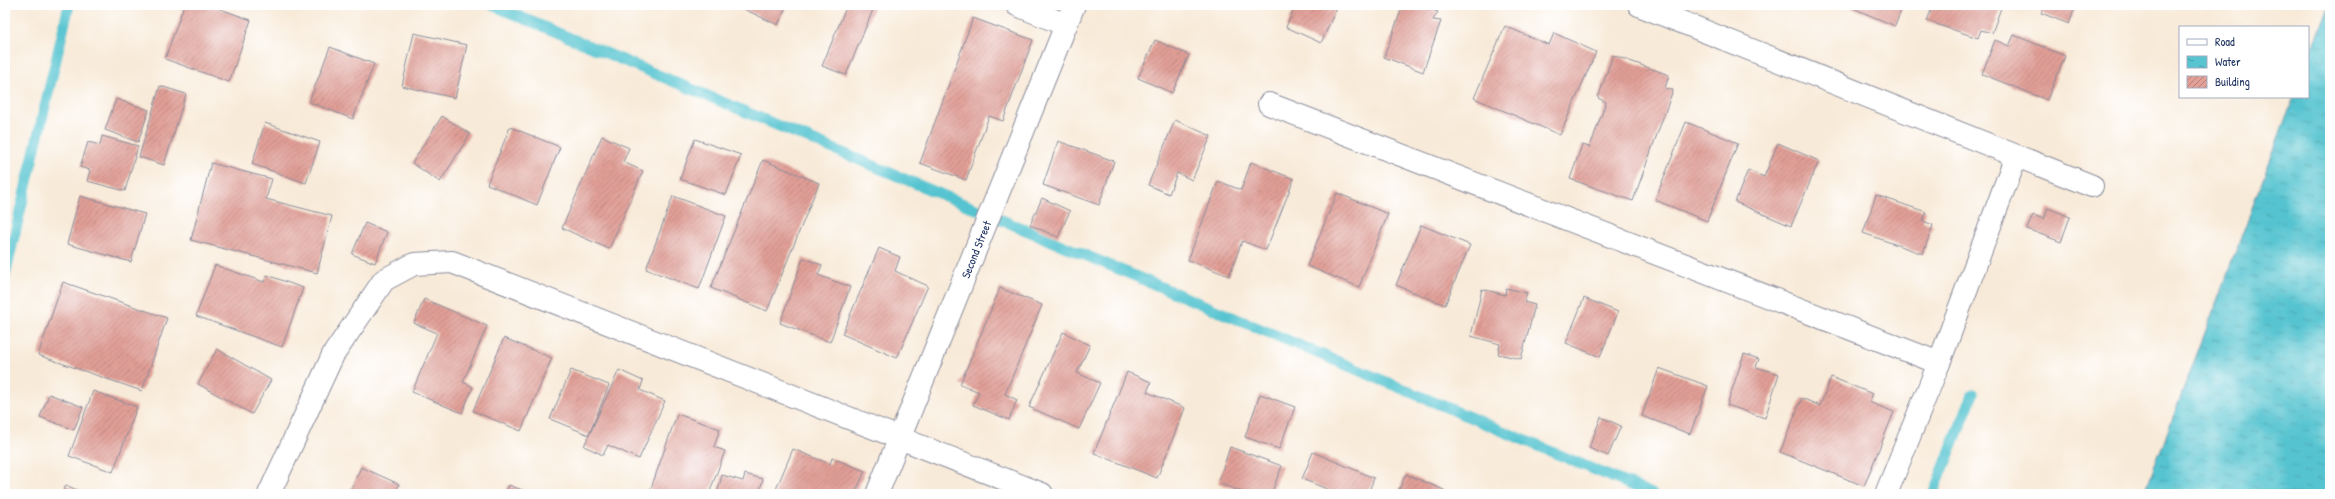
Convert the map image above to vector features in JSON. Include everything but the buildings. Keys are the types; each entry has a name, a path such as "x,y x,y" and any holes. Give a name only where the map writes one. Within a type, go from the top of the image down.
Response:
{"street":[{"path":"1017,5 1066,25"},
{"name":"Second Street","path":"877,494 1074,5"},
{"path":"1639,5 2092,186"},
{"path":"1269,104 1939,363"},
{"path":"1886,494 1939,363 2016,156"},
{"path":"269,494 333,355 384,280 414,264 452,262 1042,494"}],"water":[{"path":"2330,5 2330,494 2144,494 2294,98 2309,98 2309,58"}],"waterway":[{"path":"5,275 69,5"},
{"path":"492,5 1652,494"},
{"path":"1933,494 1973,394"}]}
